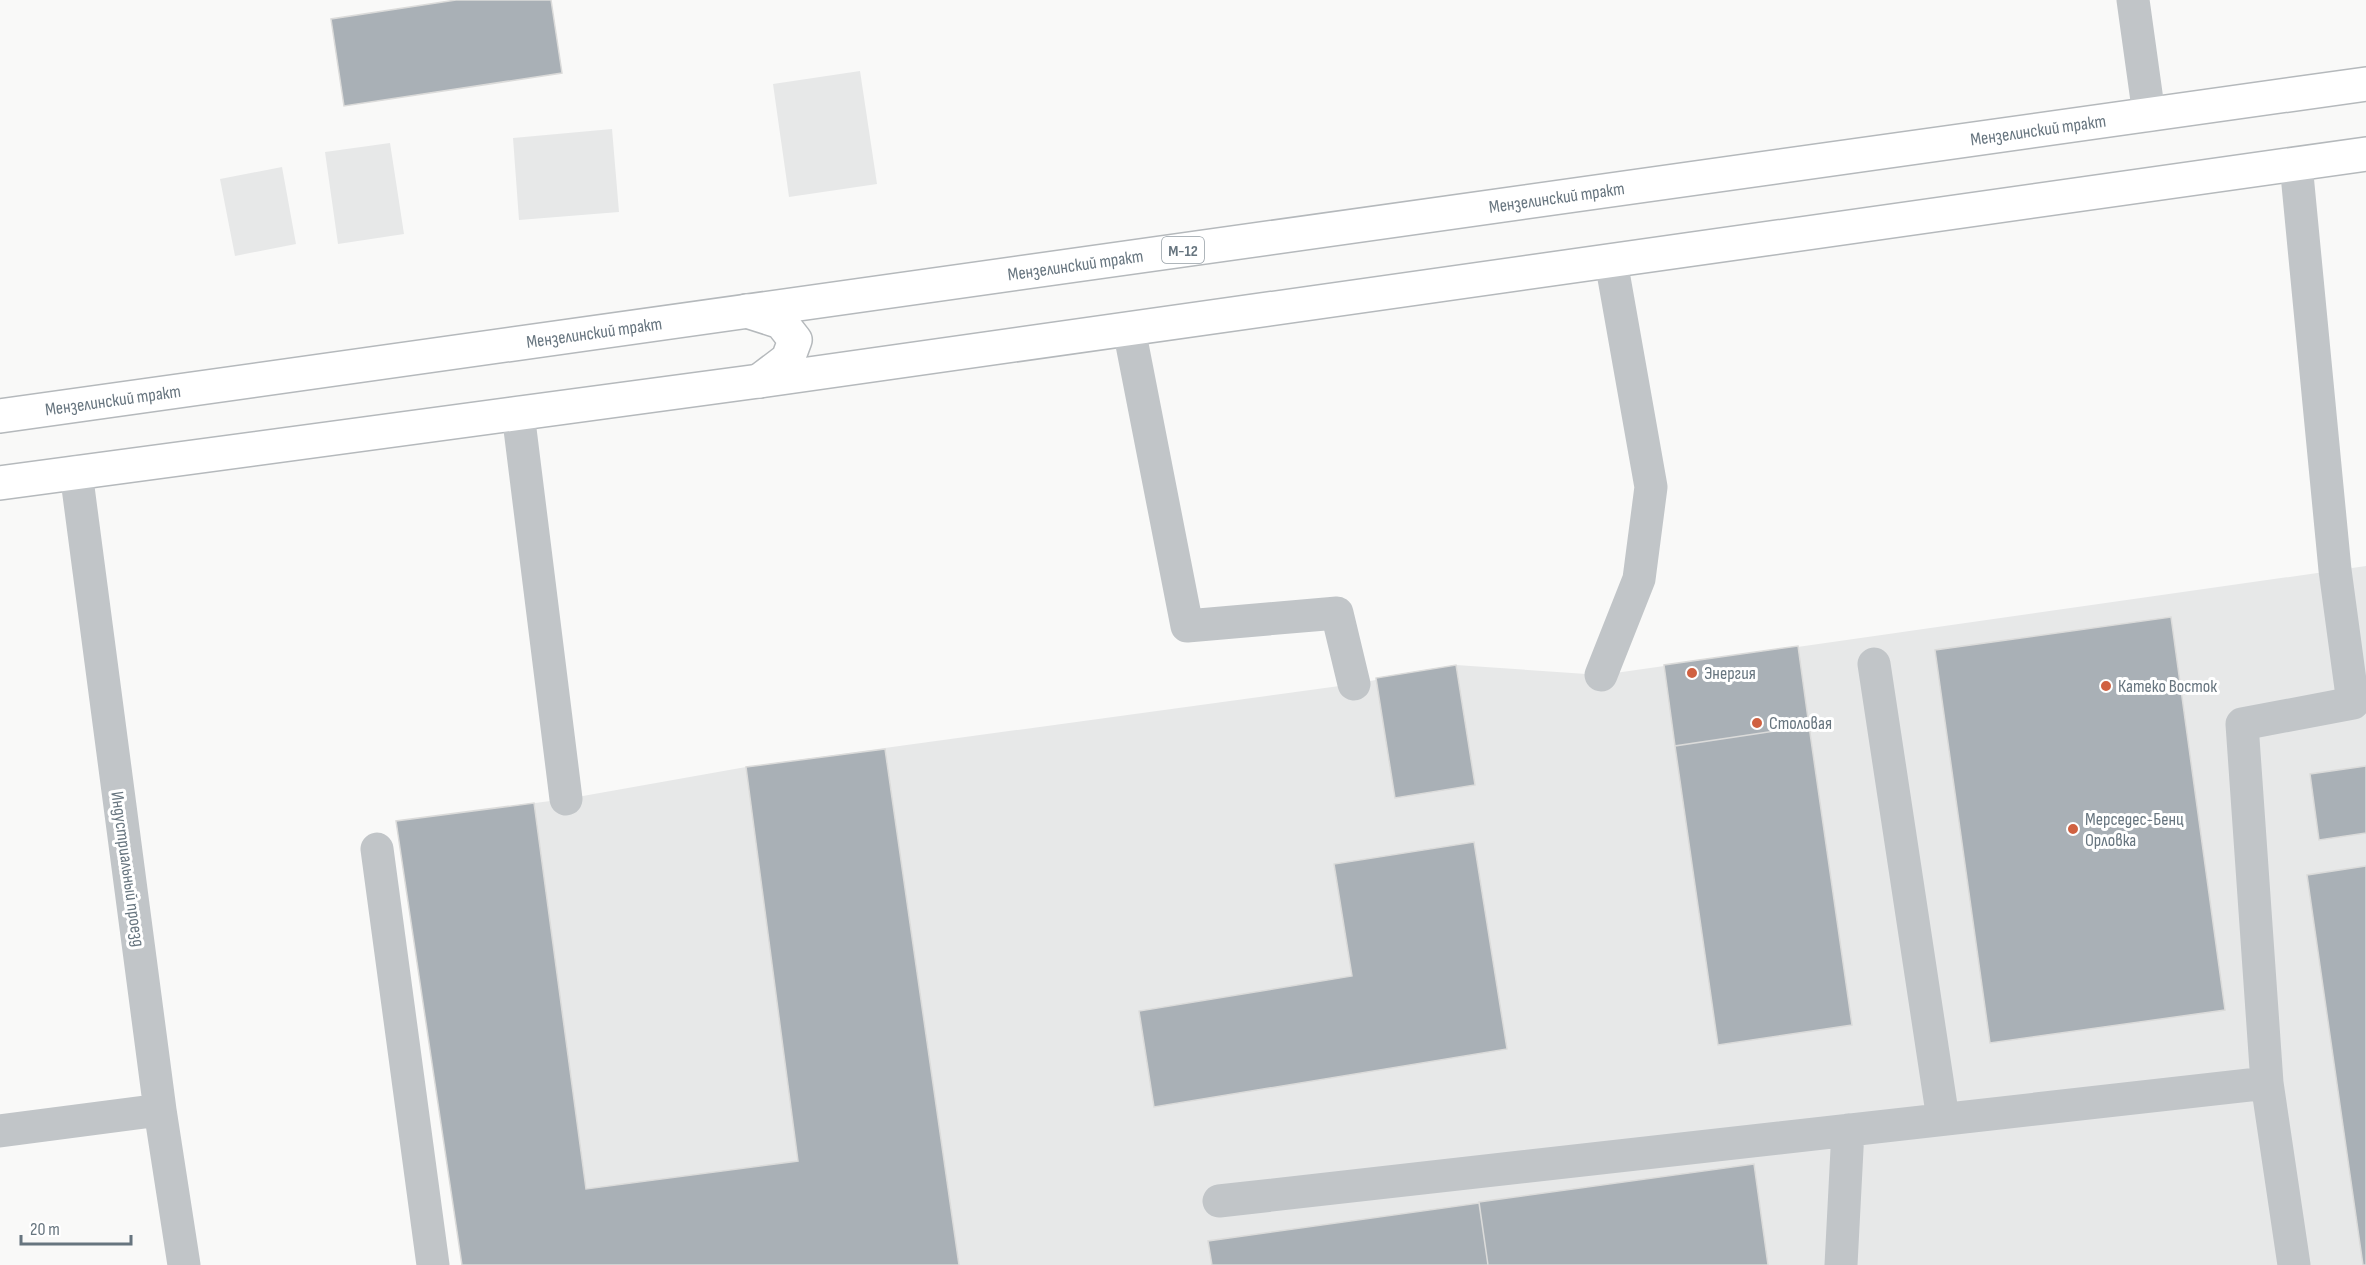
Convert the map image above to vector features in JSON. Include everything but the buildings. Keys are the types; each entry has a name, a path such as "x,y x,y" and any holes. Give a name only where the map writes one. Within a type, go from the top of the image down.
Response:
{"main road":[{"name":"Мензелинский тракт","path":"0,416 2366,84"},
{"path":"0,483 759,381 2366,154"},
{"path":"745,310 781,322 795,340 788,360 759,381"}],"street":[{"path":"2133,0 2149,115"},
{"path":"2294,1265 2267,1083 2242,724 2353,703 2335,570 2296,164"},
{"path":"1601,675 1639,579 1651,487 1611,261"},
{"path":"1129,329 1187,626 1337,614 1354,684"},
{"path":"518,413 566,799"},
{"name":"Индустриальный проезд","path":"76,472 160,1110 184,1265"},
{"path":"1874,664 1943,1119"},
{"path":"377,849 433,1265"},
{"path":"1220,1201 2267,1083"},
{"path":"0,1131 160,1110"},
{"path":"1841,1265 1848,1130"}],"shaded area":[{"path":"860,71 877,184 789,197 773,84"},
{"path":"612,129 619,212 519,220 513,138"},
{"path":"390,143 404,234 338,244 325,152"},
{"path":"282,167 296,244 235,256 220,179"},
{"path":"2366,566 2366,1265 462,1265 396,821 566,799 746,767 1354,684 1456,665 1601,675"}],"place":[{"name":"Энергия","path":"1692,673"},
{"name":"Катеко Восток","path":"2106,686"},
{"name":"Столовая","path":"1757,723"},
{"name":"Мерседес-Бенц Орловка","path":"2073,829"}]}
